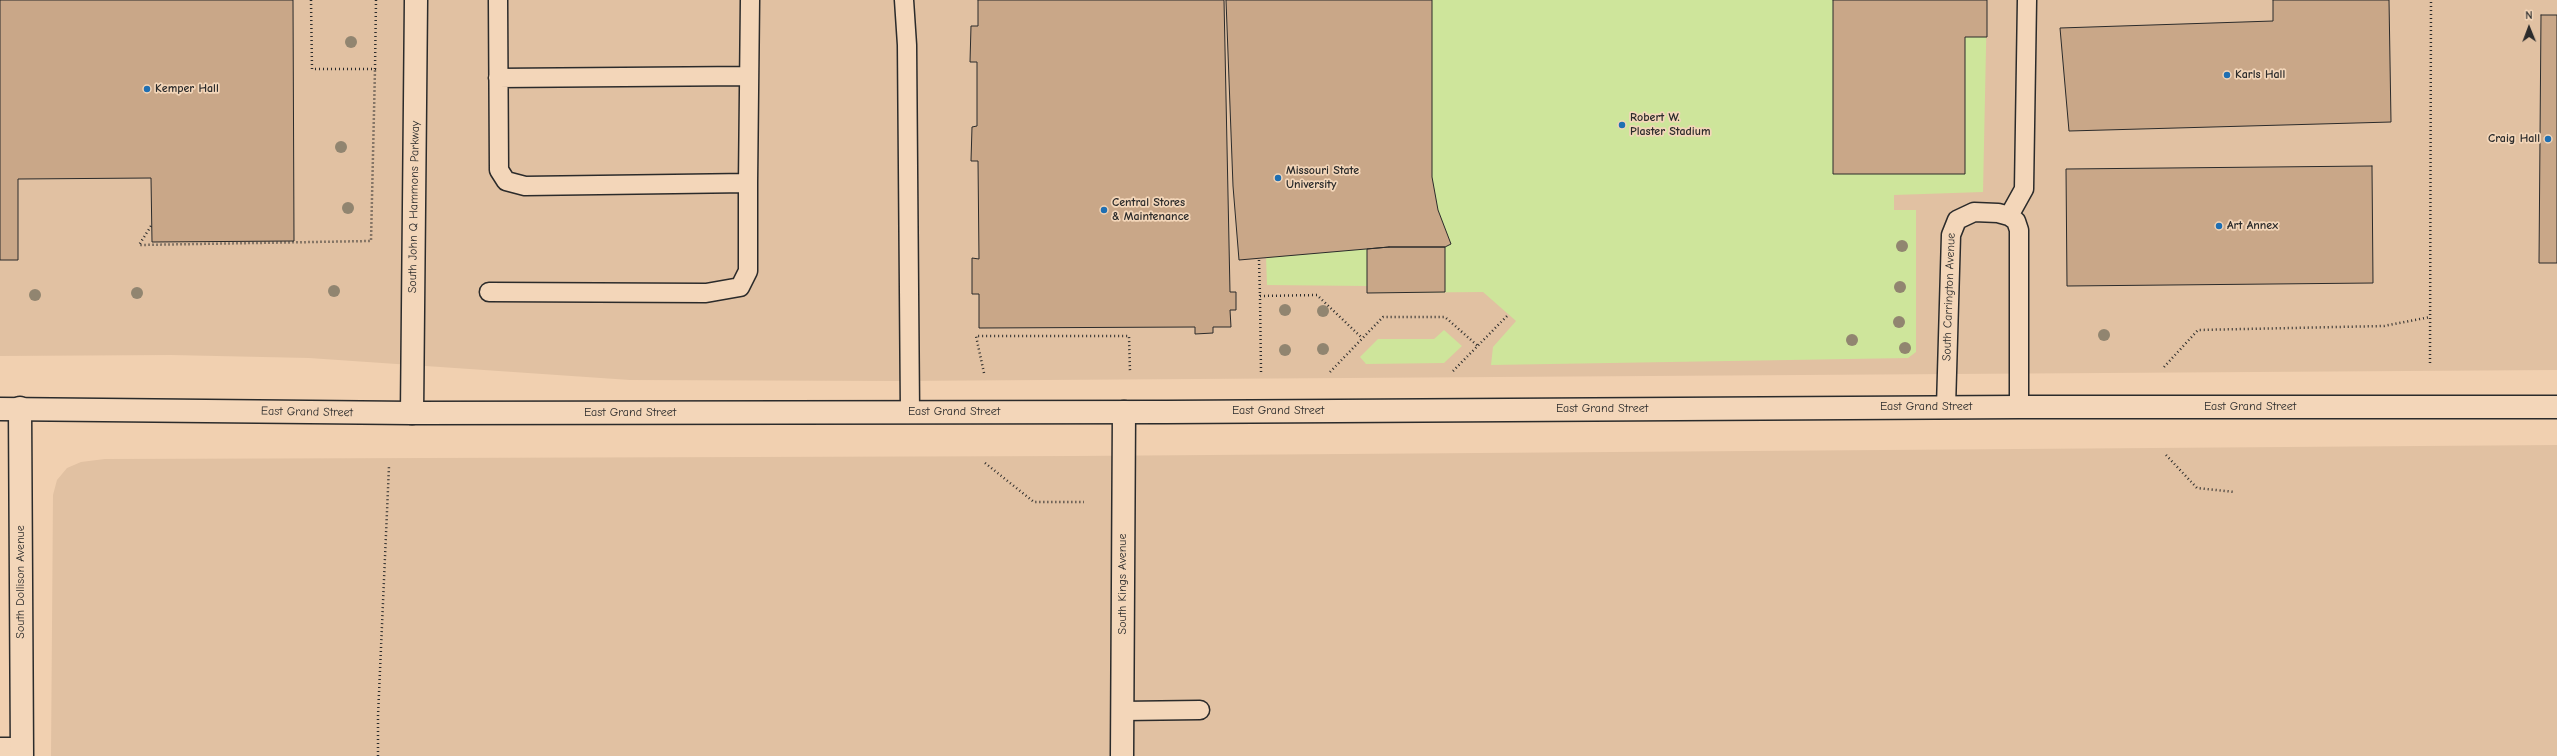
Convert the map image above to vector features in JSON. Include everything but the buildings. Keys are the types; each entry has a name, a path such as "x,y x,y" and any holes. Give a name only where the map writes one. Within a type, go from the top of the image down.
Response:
{"main road":[{"name":"South John Q Hammons Parkway","path":"412,413 416,0"},
{"name":"East Grand Street","path":"10,408 412,413 1124,412 1946,407 2557,407"},
{"name":"South Dollison Avenue","path":"10,408 22,752"},
{"name":"South Kings Avenue","path":"1122,756 1124,412"}],"lane":[{"path":"498,0 499,170 506,181 525,186 748,183"},
{"path":"489,292 706,292 740,287 748,271 750,0"},
{"path":"904,0 907,45 910,412"},
{"path":"2019,407 2019,230 2016,221 2009,216 2024,189 2027,0"},
{"path":"498,78 749,76"},
{"name":"South Carrington Avenue","path":"1946,407 1952,227 1962,216 1974,212 1998,213 2009,216"},
{"path":"1122,711 1200,710"},
{"path":"0,747 22,752"}],"path":[{"path":"311,0 312,69 375,69"},
{"path":"151,226 139,245 371,241 376,0"},
{"path":"2430,363 2431,0"},
{"path":"1260,260 1261,372"},
{"path":"1260,296 1317,295 1362,338"},
{"path":"1453,371 1479,347 1509,314"},
{"path":"1330,372 1383,317 1445,317 1479,347"},
{"path":"2164,367 2198,330 2384,326 2430,317"},
{"path":"984,373 976,336 1129,336 1130,372"},
{"path":"2166,455 2197,488 2235,492"},
{"path":"985,463 1034,502 1084,502"},
{"path":"378,756 378,716 390,466"}],"shaded area":[{"name":"Missouri State University","path":"0,0 2557,0 2557,370 893,381 630,380 309,358 171,355 0,356"},
{"path":"2557,445 2557,756 51,756 53,495 57,480 67,468 81,462 105,459 1075,456"}],"green space":[{"name":"Robert W. Plaster Stadium","path":"1257,0 1987,0 1983,192 1894,195 1894,210 1916,210 1916,352 1908,358 1491,365 1493,347 1516,321 1483,292 1367,293 1367,286 1267,285"},
{"path":"1444,330 1462,346 1444,363 1366,364 1360,357 1378,339 1434,339"}],"place":[{"name":"Karls Hall","path":"2227,75"},
{"name":"Kemper Hall","path":"147,89"},
{"name":"Robert W. Plaster Stadium","path":"1622,125"},
{"name":"Craig Hall","path":"2548,139"},
{"name":"Missouri State University","path":"1278,178"},
{"name":"Central Stores & Maintenance","path":"1104,210"},
{"name":"Art Annex","path":"2219,226"}]}
